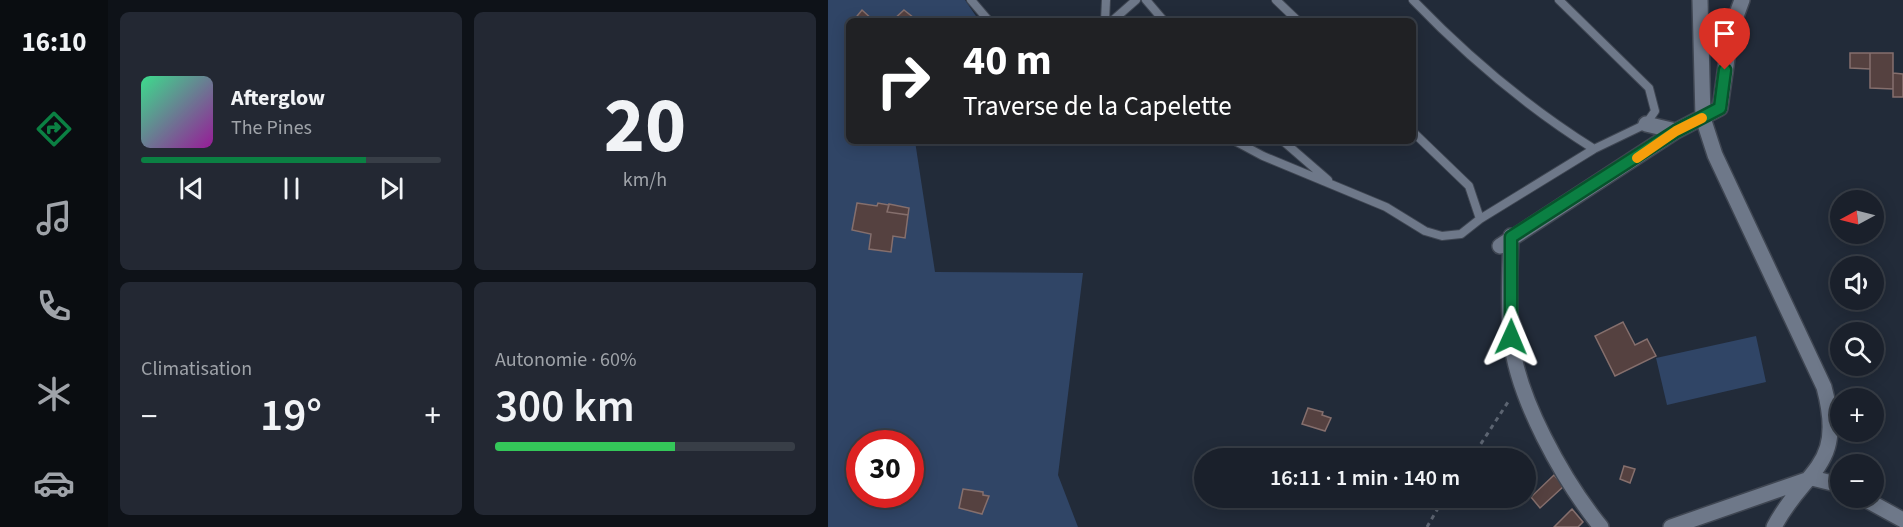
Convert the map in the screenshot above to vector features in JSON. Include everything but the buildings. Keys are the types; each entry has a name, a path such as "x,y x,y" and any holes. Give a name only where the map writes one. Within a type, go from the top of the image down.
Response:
{"street":[{"path":"1700,0 1703,118 1715,155 1824,387 1830,410 1827,453 1812,478 1783,510 1774,527"},
{"path":"1600,527 1576,497 1527,402 1511,337 1506,241 1676,131 1720,108 1731,30 1742,0"},
{"path":"1647,124 1676,131"},
{"path":"1671,527 1812,478 1830,482"},
{"path":"1881,508 1903,520"}],"lane":[{"path":"971,0 986,18"},
{"path":"1105,18 1106,0"},
{"path":"1115,18 1136,0"},
{"path":"1146,0 1161,18"},
{"path":"1276,0 1295,18"},
{"path":"1413,0 1442,31 1516,94 1552,123 1594,149"},
{"path":"1242,144 1386,207 1425,231 1443,236 1461,234 1480,219 1594,149 1647,124 1654,111 1649,88 1559,0"},
{"path":"1416,135 1469,186 1480,219"},
{"path":"1286,144 1334,185"}],"path":[{"path":"1478,448 1522,383"},
{"path":"1427,527 1438,508"}],"shaded area":[{"path":"828,0 965,0 977,18 846,18 846,144 915,144 935,272 1083,273 1058,475 1078,527 828,527"},
{"path":"1756,336 1766,382 1667,405 1656,358"}],"slow traffic":[{"path":"1637,158 1676,131 1702,118"}],"route":[{"path":"1511,337 1511,237 1676,131 1720,108 1725,70"}]}
